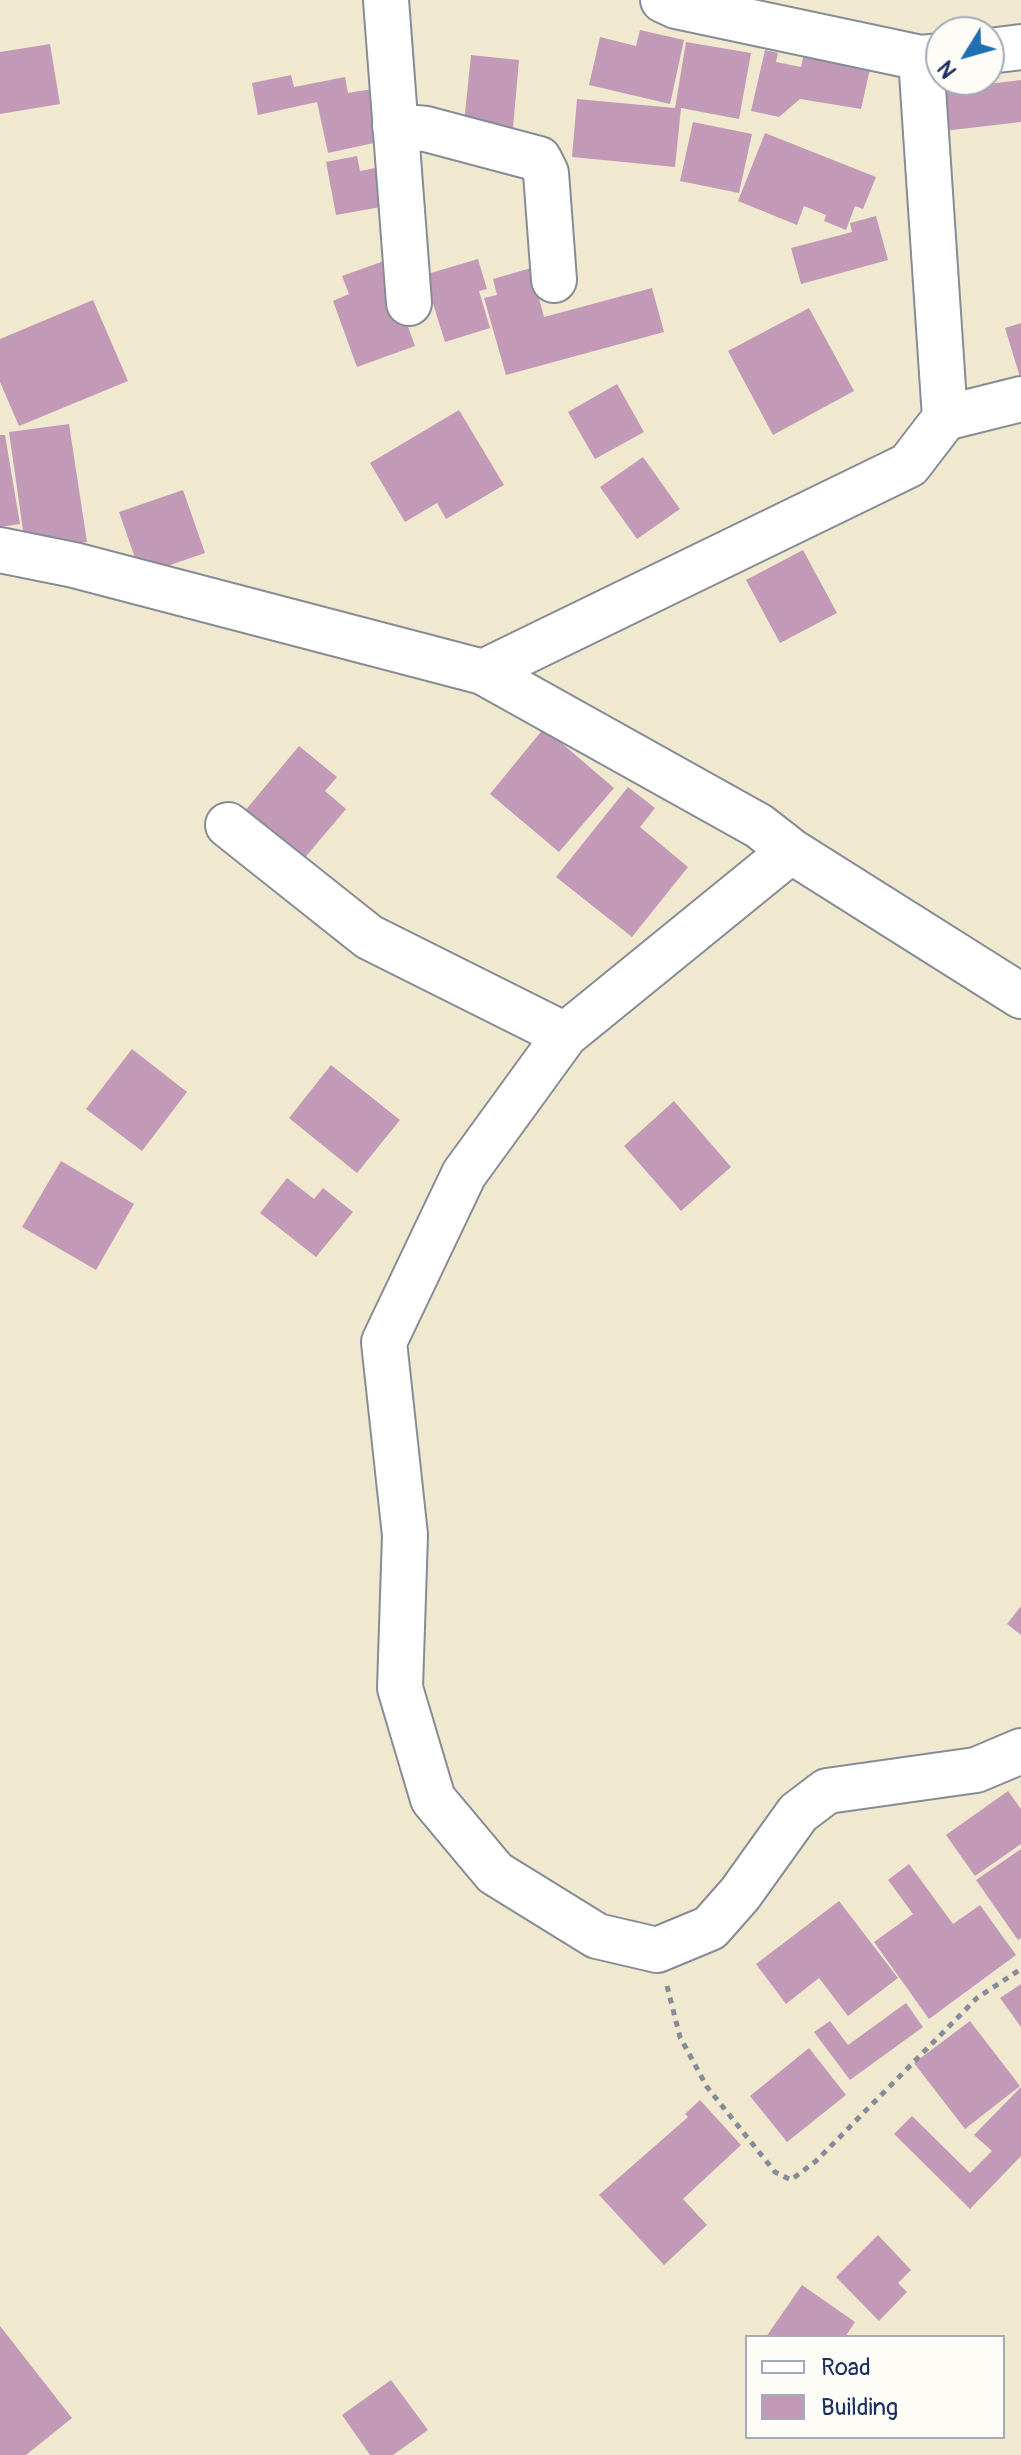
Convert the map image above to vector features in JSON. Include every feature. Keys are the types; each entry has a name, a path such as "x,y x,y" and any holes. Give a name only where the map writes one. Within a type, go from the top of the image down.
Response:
{"street":[{"path":"386,0 409,303"},
{"path":"663,0 676,6 925,56"},
{"path":"933,96 945,418"},
{"path":"395,126 426,129 539,159 546,173 554,280"},
{"path":"483,672 909,465 945,418 1021,399"},
{"path":"0,550 74,565 483,672 759,826 791,851 1021,996"},
{"path":"228,825 369,937 565,1035"},
{"path":"791,851 565,1035 464,1174 384,1342 405,1535 400,1688 433,1799 495,1873 597,1936 657,1950 710,1928 740,1894 798,1813 827,1791 976,1770 1021,1751"}],"path":[{"path":"657,1950 680,2037 707,2087 775,2172 791,2180 816,2161 977,1998 1021,1969"}],"building":[{"path":"640,30 684,40 670,104 589,85 600,37 636,46"},
{"path":"686,42 751,53 739,119 681,108 675,167 572,157 577,99 675,108"},
{"path":"50,44 60,104 0,114 0,52"},
{"path":"806,45 872,60 861,109 800,99 779,117 751,111 765,50 778,53 776,62 801,67"},
{"path":"471,55 519,60 513,128 464,123"},
{"path":"291,75 294,87 345,77 348,93 372,89 383,141 328,153 317,102 258,115 252,83"},
{"path":"1021,80 1021,122 935,132 931,96 1005,96 1005,82"},
{"path":"693,122 752,134 739,193 680,181"},
{"path":"765,133 876,177 863,209 855,206 846,230 824,221 826,215 804,206 797,225 738,201"},
{"path":"357,156 360,171 385,166 392,205 336,215 326,162"},
{"path":"876,216 888,260 801,284 791,248 852,232 850,223"},
{"path":"478,259 487,289 479,291 490,328 445,342 424,275"},
{"path":"384,261 415,346 357,367 333,301 349,294 342,276"},
{"path":"531,268 544,317 652,288 664,332 506,375 484,298 497,295 493,279"},
{"path":"93,300 128,381 19,426 0,382 0,339"},
{"path":"809,308 854,391 773,435 728,351"},
{"path":"1021,323 1021,377 1020,377 1005,328"},
{"path":"617,384 644,432 595,459 568,412"},
{"path":"459,410 504,485 446,519 437,503 405,522 370,463"},
{"path":"69,424 87,542 26,551 9,432"},
{"path":"0,435 5,435 20,524 0,527"},
{"path":"643,457 680,509 637,539 600,487"},
{"path":"183,490 205,553 141,575 119,512"},
{"path":"803,550 837,613 780,643 746,580"},
{"path":"544,728 614,788 559,852 490,794"},
{"path":"299,746 337,777 325,791 346,809 297,867 239,818"},
{"path":"628,787 655,808 640,827 688,867 632,937 556,877"},
{"path":"132,1049 187,1092 142,1151 86,1109"},
{"path":"331,1065 400,1120 357,1173 289,1118"},
{"path":"674,1101 731,1167 681,1211 624,1146"},
{"path":"61,1161 134,1204 96,1270 22,1227"},
{"path":"287,1178 314,1199 323,1188 353,1212 316,1257 260,1213"},
{"path":"1021,1606 1021,1635 1007,1624"},
{"path":"1008,1791 1021,1809 1021,1844 975,1876 946,1835"},
{"path":"1021,1849 1021,1938 1018,1940 976,1880"},
{"path":"909,1864 953,1924 980,1905 1016,1955 929,2019 874,1942 913,1914 888,1880"},
{"path":"839,1901 898,1978 848,2016 819,1978 786,2004 756,1964"},
{"path":"1021,1984 1021,2027 1000,1998"},
{"path":"906,2003 923,2027 850,2080 814,2032 830,2021 848,2045"},
{"path":"970,2021 1020,2086 965,2129 914,2063"},
{"path":"809,2048 846,2095 787,2142 750,2096"},
{"path":"1021,2087 1021,2156 970,2209 894,2134 912,2116 970,2173 992,2151 974,2135"},
{"path":"700,2100 741,2145 683,2199 707,2225 664,2265 599,2195 688,2117 685,2114"},
{"path":"878,2235 911,2270 898,2283 907,2292 879,2321 836,2277"},
{"path":"802,2285 855,2322 846,2335 767,2335"},
{"path":"0,2326 72,2418 26,2455 0,2455"},
{"path":"391,2380 428,2430 393,2455 370,2455 342,2415"}]}
